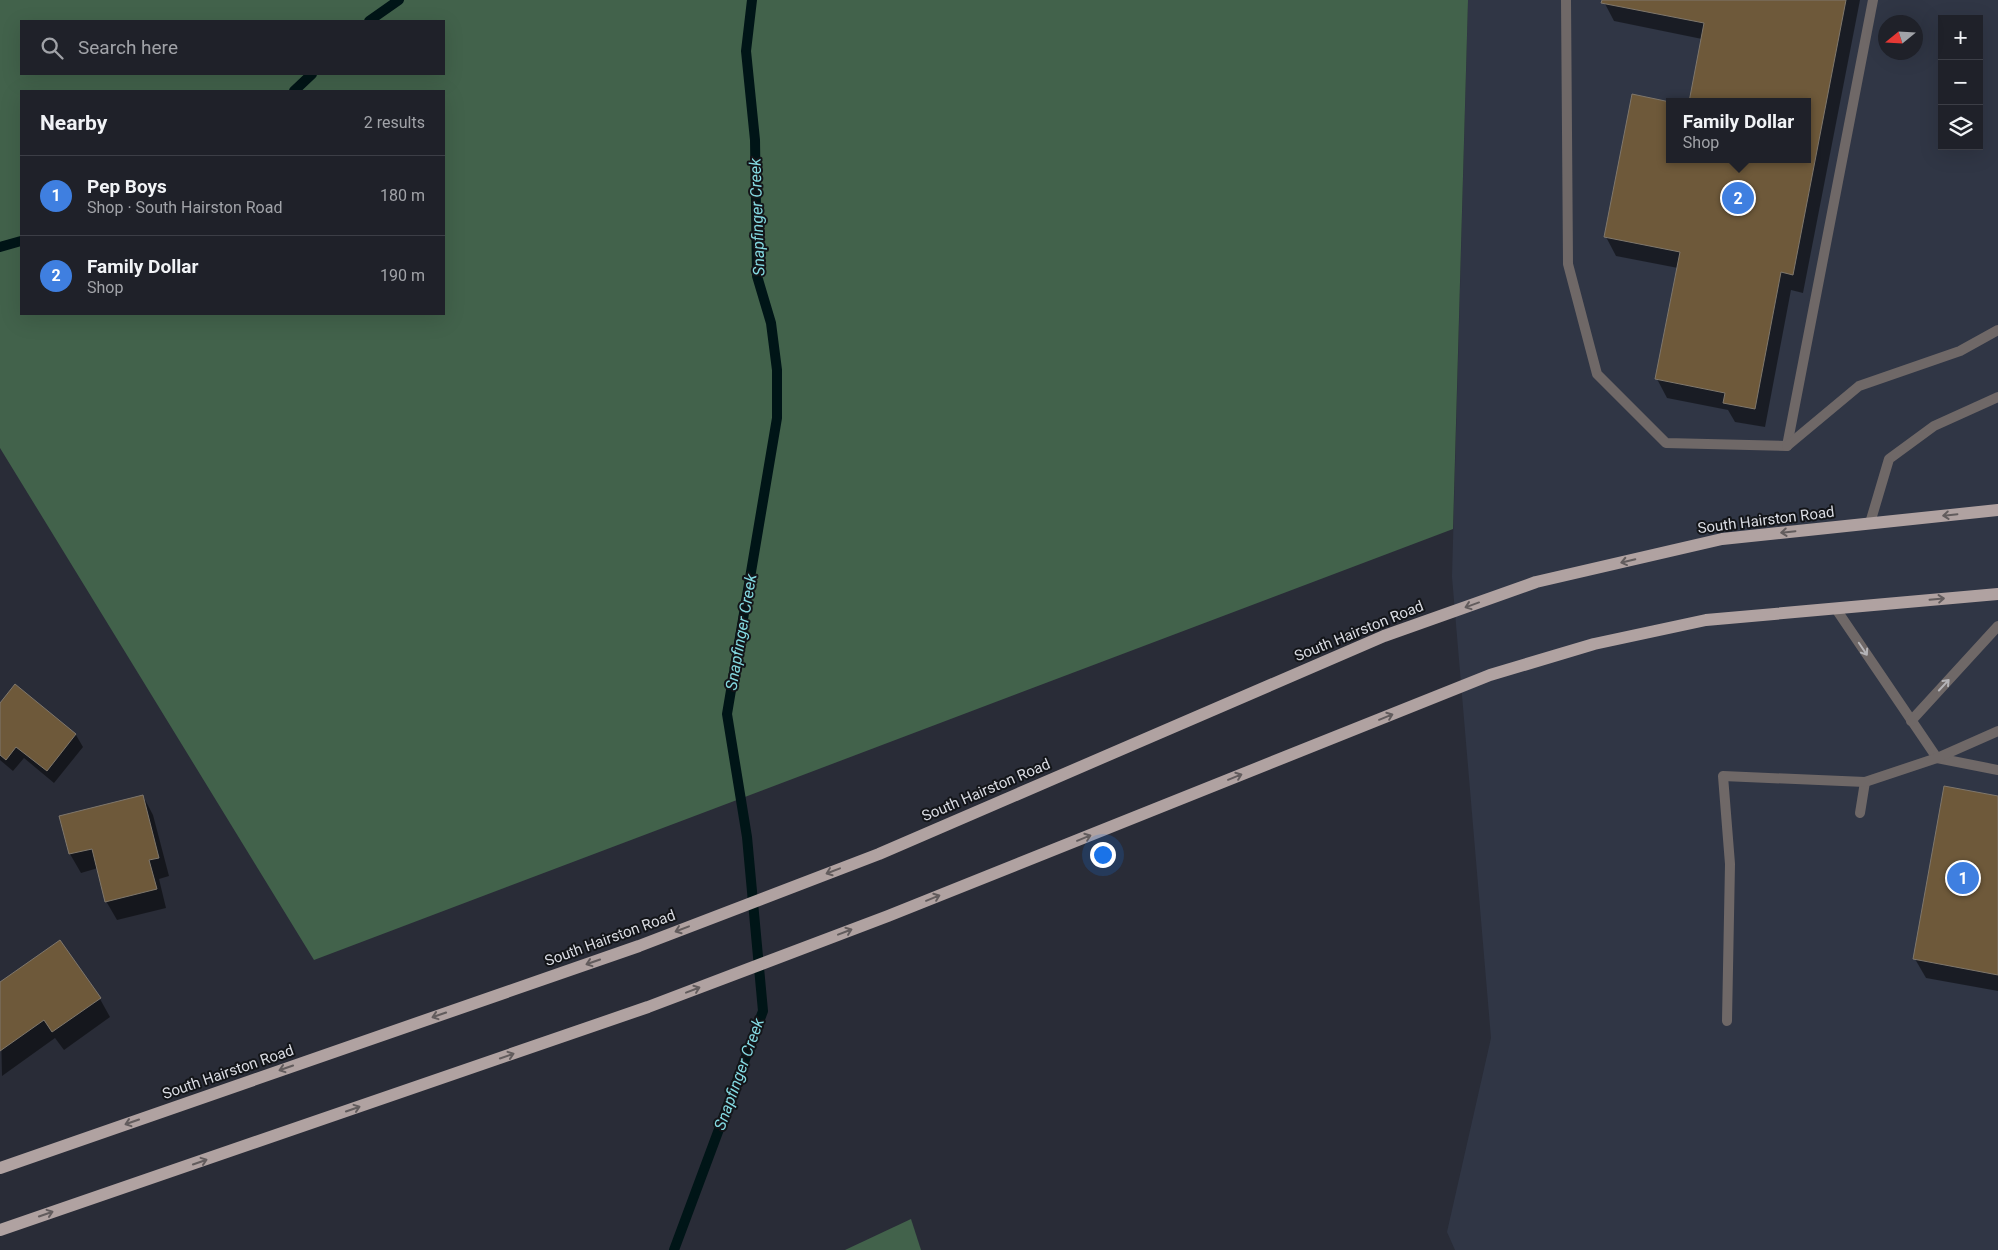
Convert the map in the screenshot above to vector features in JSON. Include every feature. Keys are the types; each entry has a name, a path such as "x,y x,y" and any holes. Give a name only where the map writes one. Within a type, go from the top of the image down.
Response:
{"main road":[{"name":"South Hairston Road","path":"0,1168 639,946 879,854 1384,636 1536,582 1722,539 1998,510"},
{"path":"0,1230 648,1008 888,916 1490,675 1594,644 1706,620 1998,594"}],"lane":[{"path":"1566,0 1568,264 1597,374 1666,443 1787,446 1859,386 1960,352 1998,330"},
{"path":"1787,446 1873,0"},
{"path":"1870,524 1889,459 1934,426 1998,397"},
{"path":"1836,609 1937,758 1998,770"},
{"path":"1911,721 1998,626"},
{"path":"1728,1021 1730,864 1723,776 1865,782 1937,758 1998,731"},
{"path":"1860,813 1865,782"}],"shaded area":[{"path":"1468,0 1998,0 1998,1250 1455,1250 1447,1232 1491,1038 1452,577"}],"green space":[{"path":"0,0 1468,0 1453,529 314,960 0,448"},
{"path":"911,1219 921,1250 845,1250"}],"building":[{"path":"1602,0 1846,0 1793,275 1781,272 1755,409 1723,403 1725,393 1655,379 1680,252 1604,237 1632,94 1666,101 1666,163 1811,163 1811,98 1690,98 1704,23 1601,3"},
{"path":"15,684 76,734 47,771 16,747 6,760 0,755 0,703"},
{"path":"1944,786 1998,796 1998,975 1913,959"},
{"path":"143,795 159,858 149,860 157,889 105,902 92,849 69,854 59,816"},
{"path":"60,940 101,998 52,1032 44,1020 0,1051 0,982"}],"waterway":[{"path":"370,20 399,0"},
{"name":"Snapfinger Creek","path":"674,1250 763,1011 747,837 727,714 777,418 777,370 771,323 757,276 755,140 746,51 752,0"},
{"path":"295,90 311,75"},
{"path":"0,247 20,241"}],"place":[{"name":"Family Dollar","path":"1738,198"},
{"name":"Pep Boys","path":"1963,878"}]}
